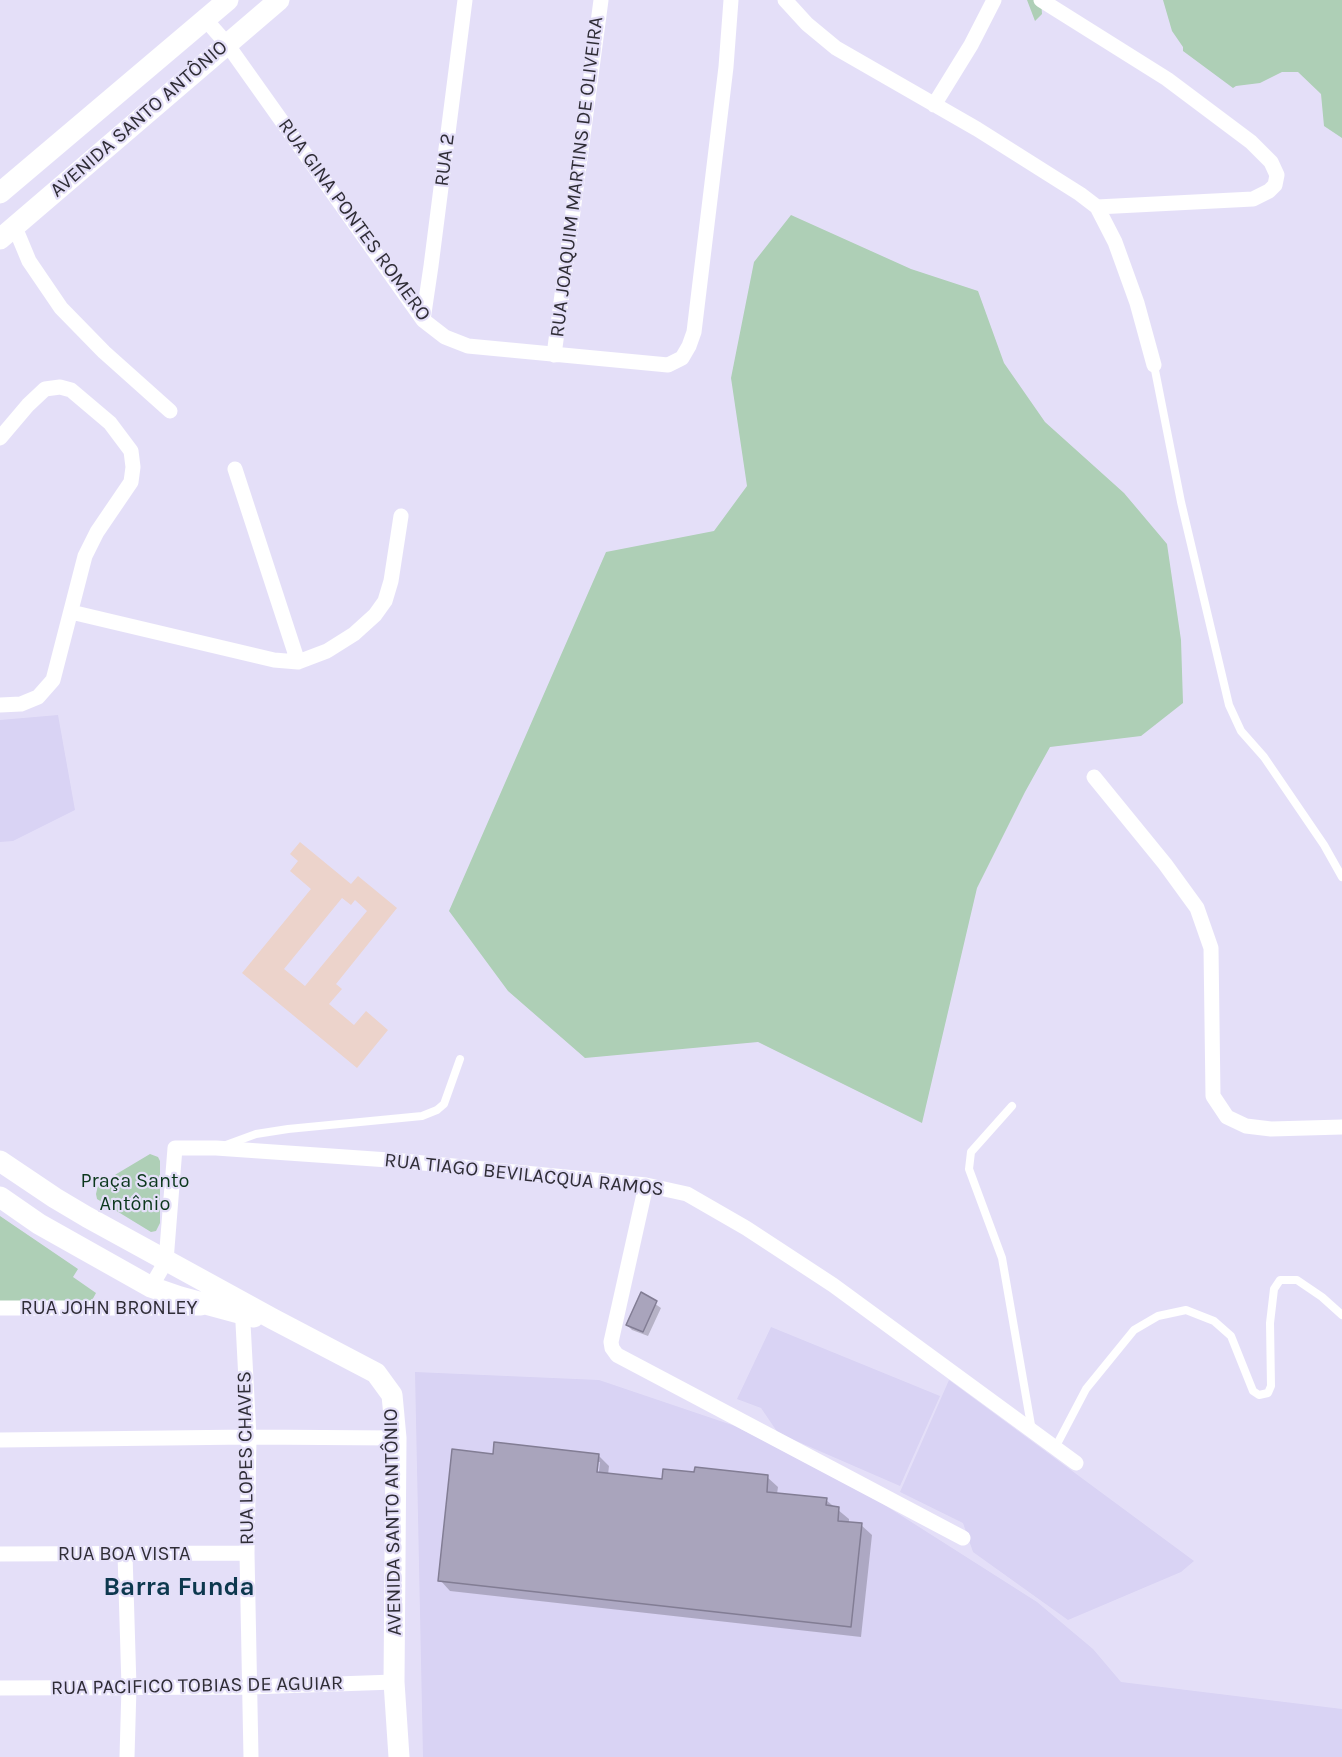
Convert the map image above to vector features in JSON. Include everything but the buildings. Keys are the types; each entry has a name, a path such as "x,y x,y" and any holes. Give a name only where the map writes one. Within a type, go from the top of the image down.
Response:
{"main road":[{"name":"AVENIDA SANTO ANTÔNIO","path":"0,193 228,0"},
{"name":"AVENIDA SANTO ANTÔNIO","path":"7,232 279,0"},
{"name":"AVENIDA SANTO ANTÔNIO","path":"0,1161 55,1198 166,1261 242,1309 273,1319 376,1373 392,1395 396,1438 394,1682 399,1757"},
{"name":"AVENIDA SANTO ANTÔNIO","path":"0,1197 39,1224 151,1287 219,1308 242,1309"}],"street":[{"name":"RUA 2","path":"423,320 465,0"},
{"name":"RUA JOAQUIM MARTINS DE OLIVEIRA","path":"554,355 600,0"},
{"name":"RUA GINA PONTES ROMERO","path":"205,20 227,44 423,320 445,337 468,346 668,365 682,358 690,346 694,333 726,67 731,0"},
{"path":"785,0 807,24 836,48 1030,161 1097,207 1115,242 1137,303 1154,365"},
{"path":"934,105 971,45 994,0"},
{"path":"1041,0 1167,79 1251,142 1271,162 1277,175 1275,185 1269,191 1253,199 1097,207"},
{"path":"7,232 30,261 61,308 104,352 170,411"},
{"path":"0,438 45,389 60,387 71,390 110,423 131,451 133,467 131,482 97,532 85,556 53,680 38,697 21,705 0,705"},
{"path":"235,469 298,662"},
{"path":"70,612 274,660 298,662 327,651 354,634 375,615 385,601 392,581 400,516"},
{"path":"1094,777 1165,864 1197,908 1211,948 1213,1096 1227,1117 1246,1126 1271,1129 1342,1126"},
{"name":"RUA TIAGO BEVILACQUA RAMOS","path":"166,1261 175,1148 216,1148 403,1161 646,1185 687,1194 746,1228 832,1285 1076,1463"},
{"path":"646,1185 611,1342 617,1355 963,1538"},
{"path":"151,1287 166,1261"},
{"name":"RUA JOHN BRONLEY","path":"0,1308 219,1308"},
{"name":"RUA LOPES CHAVES","path":"242,1309 249,1437 247,1553 251,1757"},
{"path":"0,1440 396,1438"},
{"name":"RUA BOA VISTA","path":"0,1554 247,1553"},
{"path":"125,1554 129,1687 127,1757"},
{"name":"RUA PACIFICO TOBIAS DE AGUIAR","path":"0,1688 250,1687 394,1682"}],"lane":[{"path":"1154,365 1181,502 1229,705 1241,731 1264,757 1324,845 1342,877"},
{"path":"216,1148 256,1134 288,1129 422,1116 437,1110 444,1104 460,1059"},
{"path":"1012,1106 971,1152 969,1169 1002,1258 1033,1432"},
{"path":"1055,1448 1086,1389 1134,1330 1158,1316 1186,1310 1214,1321 1231,1336 1253,1391 1259,1395 1268,1393 1271,1386 1270,1323 1274,1289 1280,1280 1297,1280 1322,1297 1342,1315"}],"shaded area":[{"path":"58,715 75,810 13,841 0,842 0,720"},
{"path":"300,842 351,884 358,876 397,908 336,984 342,989 329,1004 354,1025 366,1011 388,1030 357,1068 242,973 311,889 290,871 298,861 290,854","holes":["342,898 351,905 355,900 367,911 305,986 284,969"]},
{"path":"771,1327 940,1396 900,1486 778,1433 761,1408 737,1399"},
{"path":"415,1372 599,1380 735,1426 861,1490 1037,1602 1093,1649 1121,1682 1342,1709 1342,1757 423,1757"},
{"path":"949,1380 1194,1561 1181,1572 1068,1620 973,1552 963,1523 900,1492"}],"green space":[{"path":"1027,0 1041,0 1042,14 1035,21"},
{"path":"1163,0 1342,0 1342,138 1324,126 1321,94 1298,72 1282,72 1260,83 1233,88 1183,51 1183,47 1172,31"},
{"path":"791,215 911,269 978,291 1004,363 1045,422 1124,493 1167,544 1181,640 1183,703 1141,736 1050,747 1025,792 977,888 922,1123 758,1042 585,1058 508,991 449,911 606,552 714,531 747,486 731,378 754,262"},
{"name":"Praça Santo Antônio","path":"150,1154 158,1157 160,1161 160,1223 156,1231 151,1232 97,1199 96,1194 98,1185"},
{"path":"0,1216 78,1269 73,1277 96,1293 90,1304 0,1303"}],"district":[{"name":"Barra Funda","path":"179,1588"}]}
